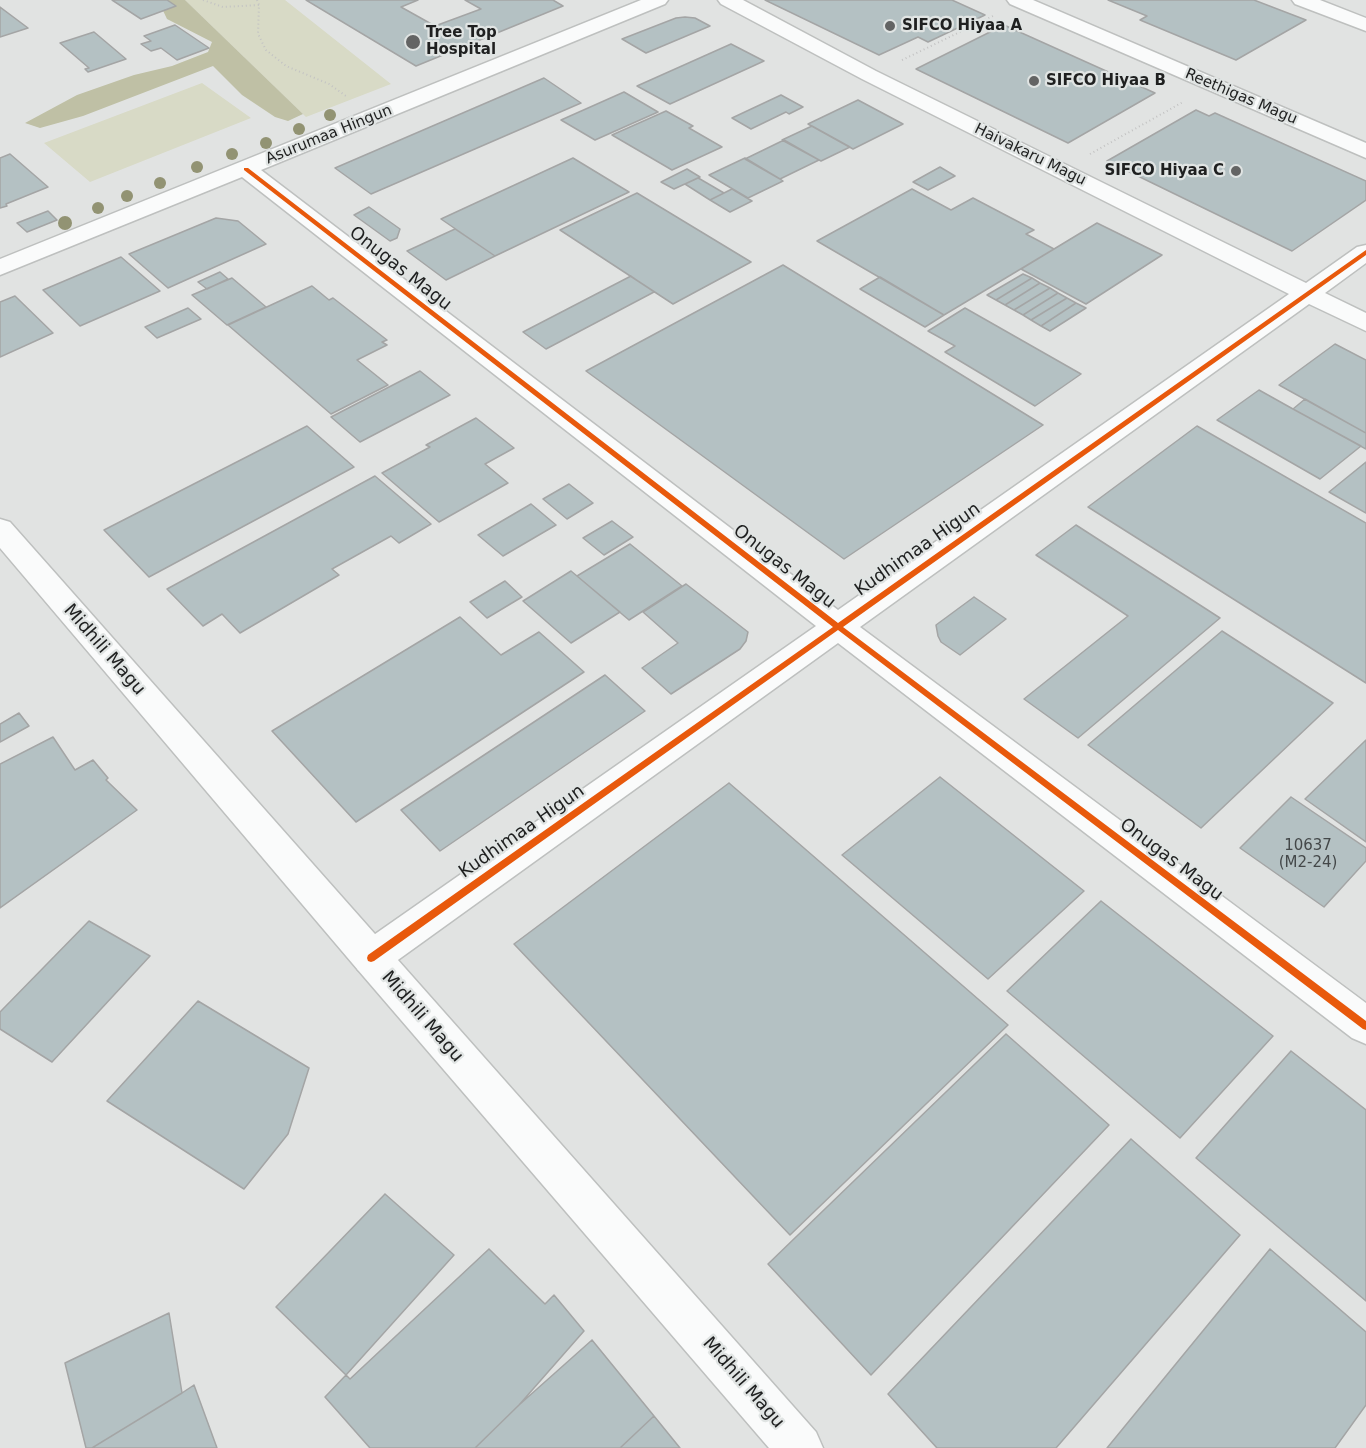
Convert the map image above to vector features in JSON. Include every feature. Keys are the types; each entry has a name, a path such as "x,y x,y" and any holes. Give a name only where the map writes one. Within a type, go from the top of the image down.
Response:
{"street":[{"name":"Asurumaa Hingun","path":"0,268 658,0"},
{"name":"Haivakaru Magu","path":"728,0 869,75 1366,323"},
{"name":"Reethigas Magu","path":"1020,1 1366,151"},
{"path":"1308,1 1366,25"},
{"name":"Onugas Magu","path":"246,169 837,626 1366,1026"},
{"name":"Kudhimaa Higun","path":"371,958 1366,252"},
{"name":"Midhili Magu","path":"0,529 371,958 800,1448"}],"path":[{"path":"203,0 223,7 259,5"},
{"path":"257,0 259,5 258,34 266,50 286,66 329,84 378,115"},
{"path":"869,75 1020,1"},
{"path":"1061,170 1214,85"}],"green space":[{"path":"158,0 185,0 303,114 288,121 275,117 242,95 213,66 83,116 40,128 25,123 77,95 134,75 172,66 208,52 212,42 167,19"},
{"path":"185,0 285,0 391,84 306,117"},
{"path":"202,83 251,118 90,182 44,143"}],"building":[{"path":"112,0 167,0 176,6 141,19"},
{"name":"Tree Top Hospital","path":"306,0 418,0 401,7 435,26 481,9 465,0 553,0 563,6 416,66"},
{"name":"SIFCO Hiyaa A","path":"765,0 952,0 985,15 928,42 918,37 879,55"},
{"path":"1108,0 1254,0 1306,20 1236,60 1140,20 1147,16"},
{"path":"0,7 28,28 0,37"},
{"path":"676,18 695,18 710,26 646,53 622,39"},
{"path":"175,25 209,48 177,60 161,48 151,51 141,44 151,41 144,36"},
{"name":"SIFCO Hiyaa B","path":"1004,25 1155,93 1068,143 916,69"},
{"path":"94,32 126,59 88,72 85,69 89,68 60,43"},
{"path":"731,44 764,61 670,104 637,86"},
{"path":"544,78 581,103 371,194 335,168"},
{"path":"624,92 658,112 595,140 561,120"},
{"path":"781,95 803,107 789,114 786,112 751,129 732,118"},
{"path":"858,100 903,124 853,149 808,124"},
{"name":"SIFCO Hiyaa C","path":"1196,110 1209,116 1215,113 1366,181 1366,200 1292,251 1107,161"},
{"path":"666,111 693,126 689,128 722,147 672,170 612,135"},
{"path":"812,126 850,147 821,161 782,140"},
{"path":"784,140 819,160 780,179 745,159"},
{"path":"10,154 48,187 0,208 0,158"},
{"path":"573,158 629,192 495,256 441,219"},
{"path":"745,158 783,181 748,198 709,175"},
{"path":"940,167 955,176 928,190 913,182"},
{"path":"687,169 700,177 674,189 661,182"},
{"path":"698,178 724,193 710,200 685,184"},
{"path":"732,189 752,201 730,212 710,200"},
{"path":"912,189 951,210 973,198 1034,230 1026,234 1054,249 944,315 817,241"},
{"path":"637,193 751,262 673,304 560,230"},
{"path":"369,207 400,229 397,238 390,241 354,215"},
{"path":"48,211 57,220 27,232 17,223"},
{"path":"216,218 238,221 266,244 168,288 129,254"},
{"path":"1097,223 1162,255 1086,304 1021,269"},
{"path":"455,229 495,256 446,280 407,251"},
{"path":"121,257 160,291 80,326 43,290"},
{"path":"783,265 1043,425 844,559 586,371"},
{"path":"220,272 228,279 207,289 198,282"},
{"path":"1023,274 1032,278 996,300 987,295"},
{"path":"631,276 654,292 546,349 523,332"},
{"path":"880,277 944,315 925,327 860,289"},
{"path":"232,278 266,307 227,325 192,295"},
{"path":"1032,278 1040,283 1005,305 996,300"},
{"path":"1040,283 1050,288 1014,310 1005,305"},
{"path":"312,286 329,300 333,298 387,340 382,342 387,345 357,360 388,385 331,414 228,325"},
{"path":"1050,288 1058,293 1023,315 1014,310"},
{"path":"1058,293 1067,298 1031,320 1023,315"},
{"path":"15,296 53,333 0,357 0,302"},
{"path":"1067,298 1076,303 1041,326 1031,320"},
{"path":"1076,303 1086,308 1050,331 1041,326"},
{"path":"188,308 201,319 157,338 145,327"},
{"path":"965,308 1081,374 1035,406 945,352 955,346 928,331"},
{"path":"1335,344 1366,360 1366,433 1279,385"},
{"path":"420,371 450,395 360,442 331,417"},
{"path":"1259,390 1361,446 1320,479 1217,420"},
{"path":"1305,399 1366,433 1366,449 1293,409"},
{"path":"476,418 514,448 485,464 508,483 439,522 382,473 430,447 426,445"},
{"path":"307,426 354,467 149,577 104,530"},
{"path":"1197,426 1366,523 1366,683 1088,507"},
{"path":"1366,462 1366,513 1329,492"},
{"path":"375,476 431,524 399,543 391,536 332,569 339,575 240,633 222,614 203,626 167,589"},
{"path":"569,484 593,503 567,519 543,499"},
{"path":"531,504 556,525 503,556 478,535"},
{"path":"612,521 633,537 604,555 583,538"},
{"path":"1076,525 1220,618 1078,738 1024,699 1128,616 1036,555"},
{"path":"630,544 682,586 629,620 577,576"},
{"path":"571,571 620,612 571,643 523,601"},
{"path":"505,581 522,597 487,618 470,602"},
{"path":"686,584 748,632 746,641 740,649 671,694 642,668 678,643 643,612"},
{"path":"974,597 1006,619 960,655 941,642 936,625"},
{"path":"460,617 501,655 539,632 584,672 356,822 272,731"},
{"path":"1222,631 1333,703 1201,828 1088,745"},
{"path":"605,675 645,711 440,851 401,810"},
{"path":"19,713 29,726 0,742 0,724"},
{"path":"53,737 75,770 93,760 108,778 106,780 137,810 0,908 0,764"},
{"path":"1366,740 1366,842 1305,799"},
{"path":"940,777 1084,891 988,979 842,855"},
{"path":"729,783 1008,1025 790,1235 514,944"},
{"path":"1291,797 1366,848 1366,861 1324,907 1240,848"},
{"path":"1101,901 1273,1036 1180,1138 1007,991"},
{"path":"89,921 150,956 52,1062 0,1029 0,1012"},
{"path":"198,1001 309,1068 288,1134 244,1189 107,1101"},
{"path":"1006,1034 1109,1125 871,1375 768,1264"},
{"path":"1291,1051 1366,1110 1366,1301 1196,1158"},
{"path":"1131,1139 1240,1235 1056,1448 937,1448 888,1394"},
{"path":"385,1194 454,1255 346,1375 276,1307"},
{"path":"489,1249 545,1304 554,1295 584,1331 519,1405 475,1448 370,1448 325,1397 346,1375 350,1379"},
{"path":"1270,1249 1366,1332 1366,1405 1335,1448 1107,1448"},
{"path":"169,1313 182,1393 92,1448 86,1448 65,1363"},
{"path":"592,1340 654,1416 620,1448 475,1448 519,1405"},
{"path":"194,1385 217,1448 92,1448 182,1393"},
{"path":"654,1416 680,1448 620,1448"}],"cycle path":[{"path":"246,169 837,626 1366,1026"},
{"path":"371,958 1366,252"}],"place":[{"name":"SIFCO Hiyaa A","path":"890,26"},
{"name":"Tree Top Hospital","path":"413,42"},
{"name":"SIFCO Hiyaa B","path":"1034,81"},
{"name":"SIFCO Hiyaa C","path":"1236,171"}]}
